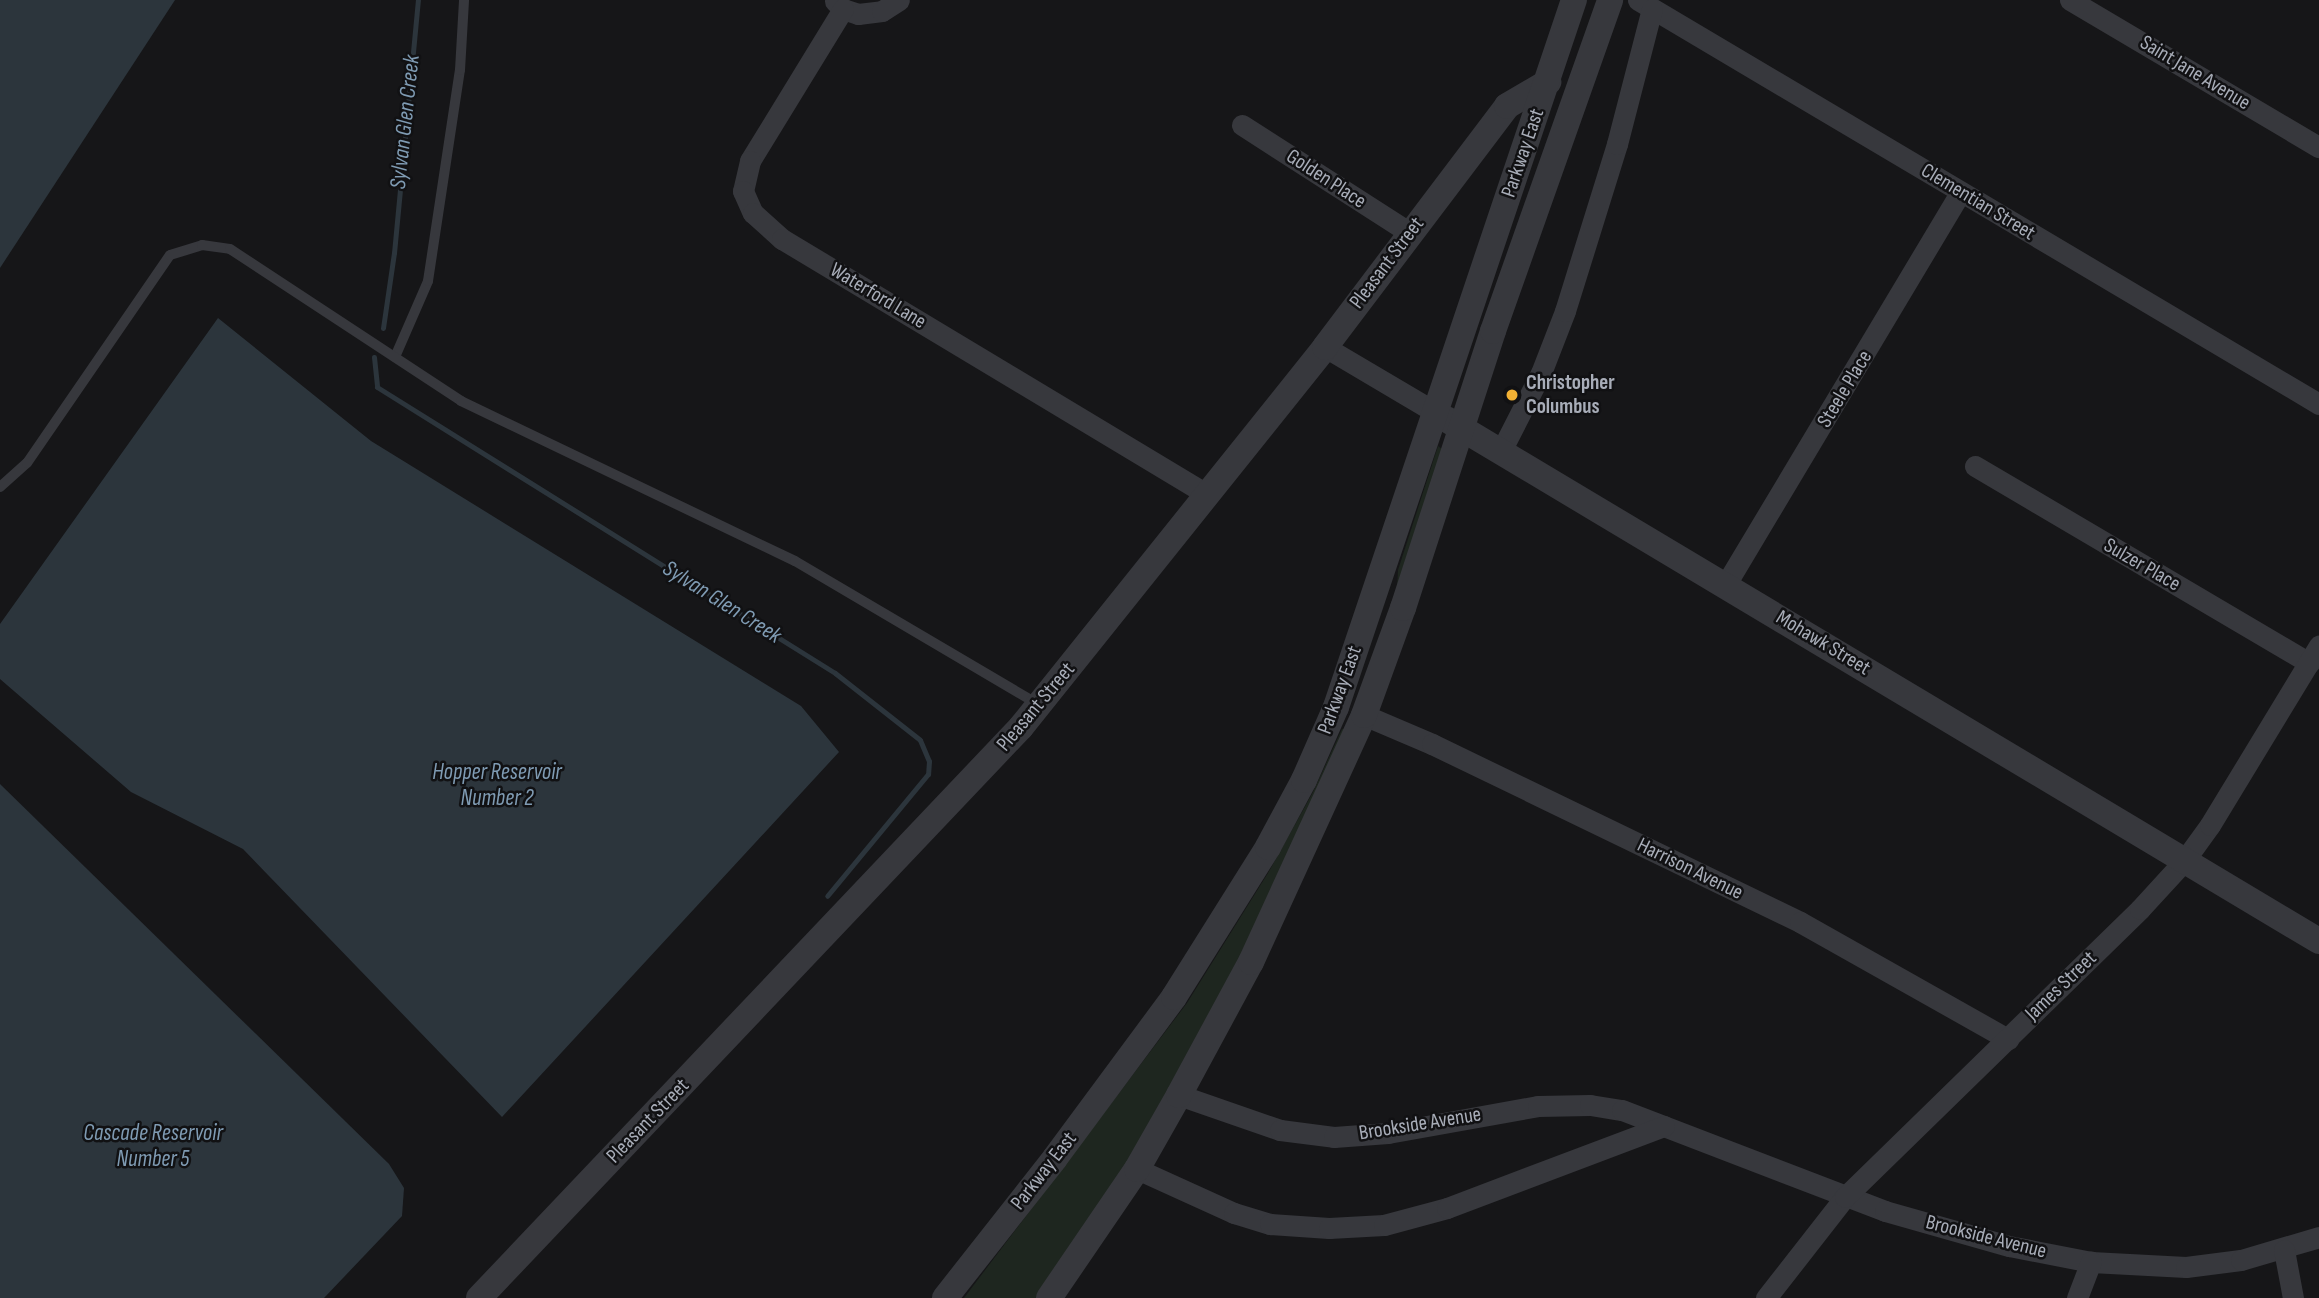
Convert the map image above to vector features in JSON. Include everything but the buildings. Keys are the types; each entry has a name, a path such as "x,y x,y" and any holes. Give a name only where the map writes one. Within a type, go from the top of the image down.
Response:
{"street":[{"name":"Waterford Lane","path":"899,0 882,11 858,14 839,5 750,161 743,191 752,213 782,239 1207,494"},
{"name":"Parkway East","path":"945,1298 1055,1158 1174,997 1268,847 1304,780 1336,707 1574,0"},
{"name":"Parkway East","path":"1049,1298 1137,1169 1179,1096 1251,962 1364,715 1404,608 1461,428 1610,0"},
{"name":"Saint Jane Avenue","path":"2070,0 2319,147"},
{"name":"Clementian Street","path":"1645,4 2319,404"},
{"path":"1501,452 1541,373 1565,311 1616,144 1645,4"},
{"name":"Pleasant Street","path":"479,1298 915,843 1039,705 1325,347 1507,106 1548,82"},
{"name":"Golden Place","path":"1242,125 1410,233"},
{"name":"Steele Place","path":"1726,584 1962,192"},
{"name":"Mohawk Street","path":"1325,347 1726,584 2319,941"},
{"name":"Sulzer Place","path":"1975,467 2314,654"},
{"name":"James Street","path":"1766,1298 1845,1197 2140,909 2184,861 2210,825 2314,654"},
{"name":"Harrison Avenue","path":"1364,715 1432,744 1800,922 1881,964 2008,1038"},
{"name":"Brookside Avenue","path":"1179,1096 1280,1130 1334,1137 1388,1133 1538,1106 1590,1105 1611,1108 1845,1197 2009,1246 2091,1262 2186,1267 2241,1260 2284,1250 2319,1237"},
{"path":"1137,1169 1234,1213 1270,1224 1329,1228 1384,1225 1447,1208 1664,1126"},
{"path":"2284,1250 2293,1298"},
{"path":"2077,1298 2091,1262"}],"lane":[{"path":"395,357 428,281 460,70 464,0"},
{"path":"0,487 27,463 170,255 202,245 230,249 461,401 794,561 1039,705"}],"shaded area":[{"path":"1438,446 1442,449 1397,588 1398,570"},
{"path":"1342,729 1345,729 1273,891 1154,1124 1037,1298 964,1298 1187,1003 1268,873 1313,792"}],"water":[{"path":"0,0 175,0 0,268"},
{"name":"Hopper Reservoir Number 2","path":"218,318 371,441 801,706 839,752 502,1117 243,849 131,792 0,679 0,624"},
{"name":"Cascade Reservoir Number 5","path":"0,784 389,1164 404,1188 402,1216 324,1298 0,1298"}],"waterway":[{"name":"Sylvan Glen Creek","path":"383,328 394,253 418,0"},
{"name":"Sylvan Glen Creek","path":"374,357 377,387 835,673 920,740 929,761 928,774 827,896"}],"place":[{"name":"Christopher Columbus","path":"1512,395"}]}
